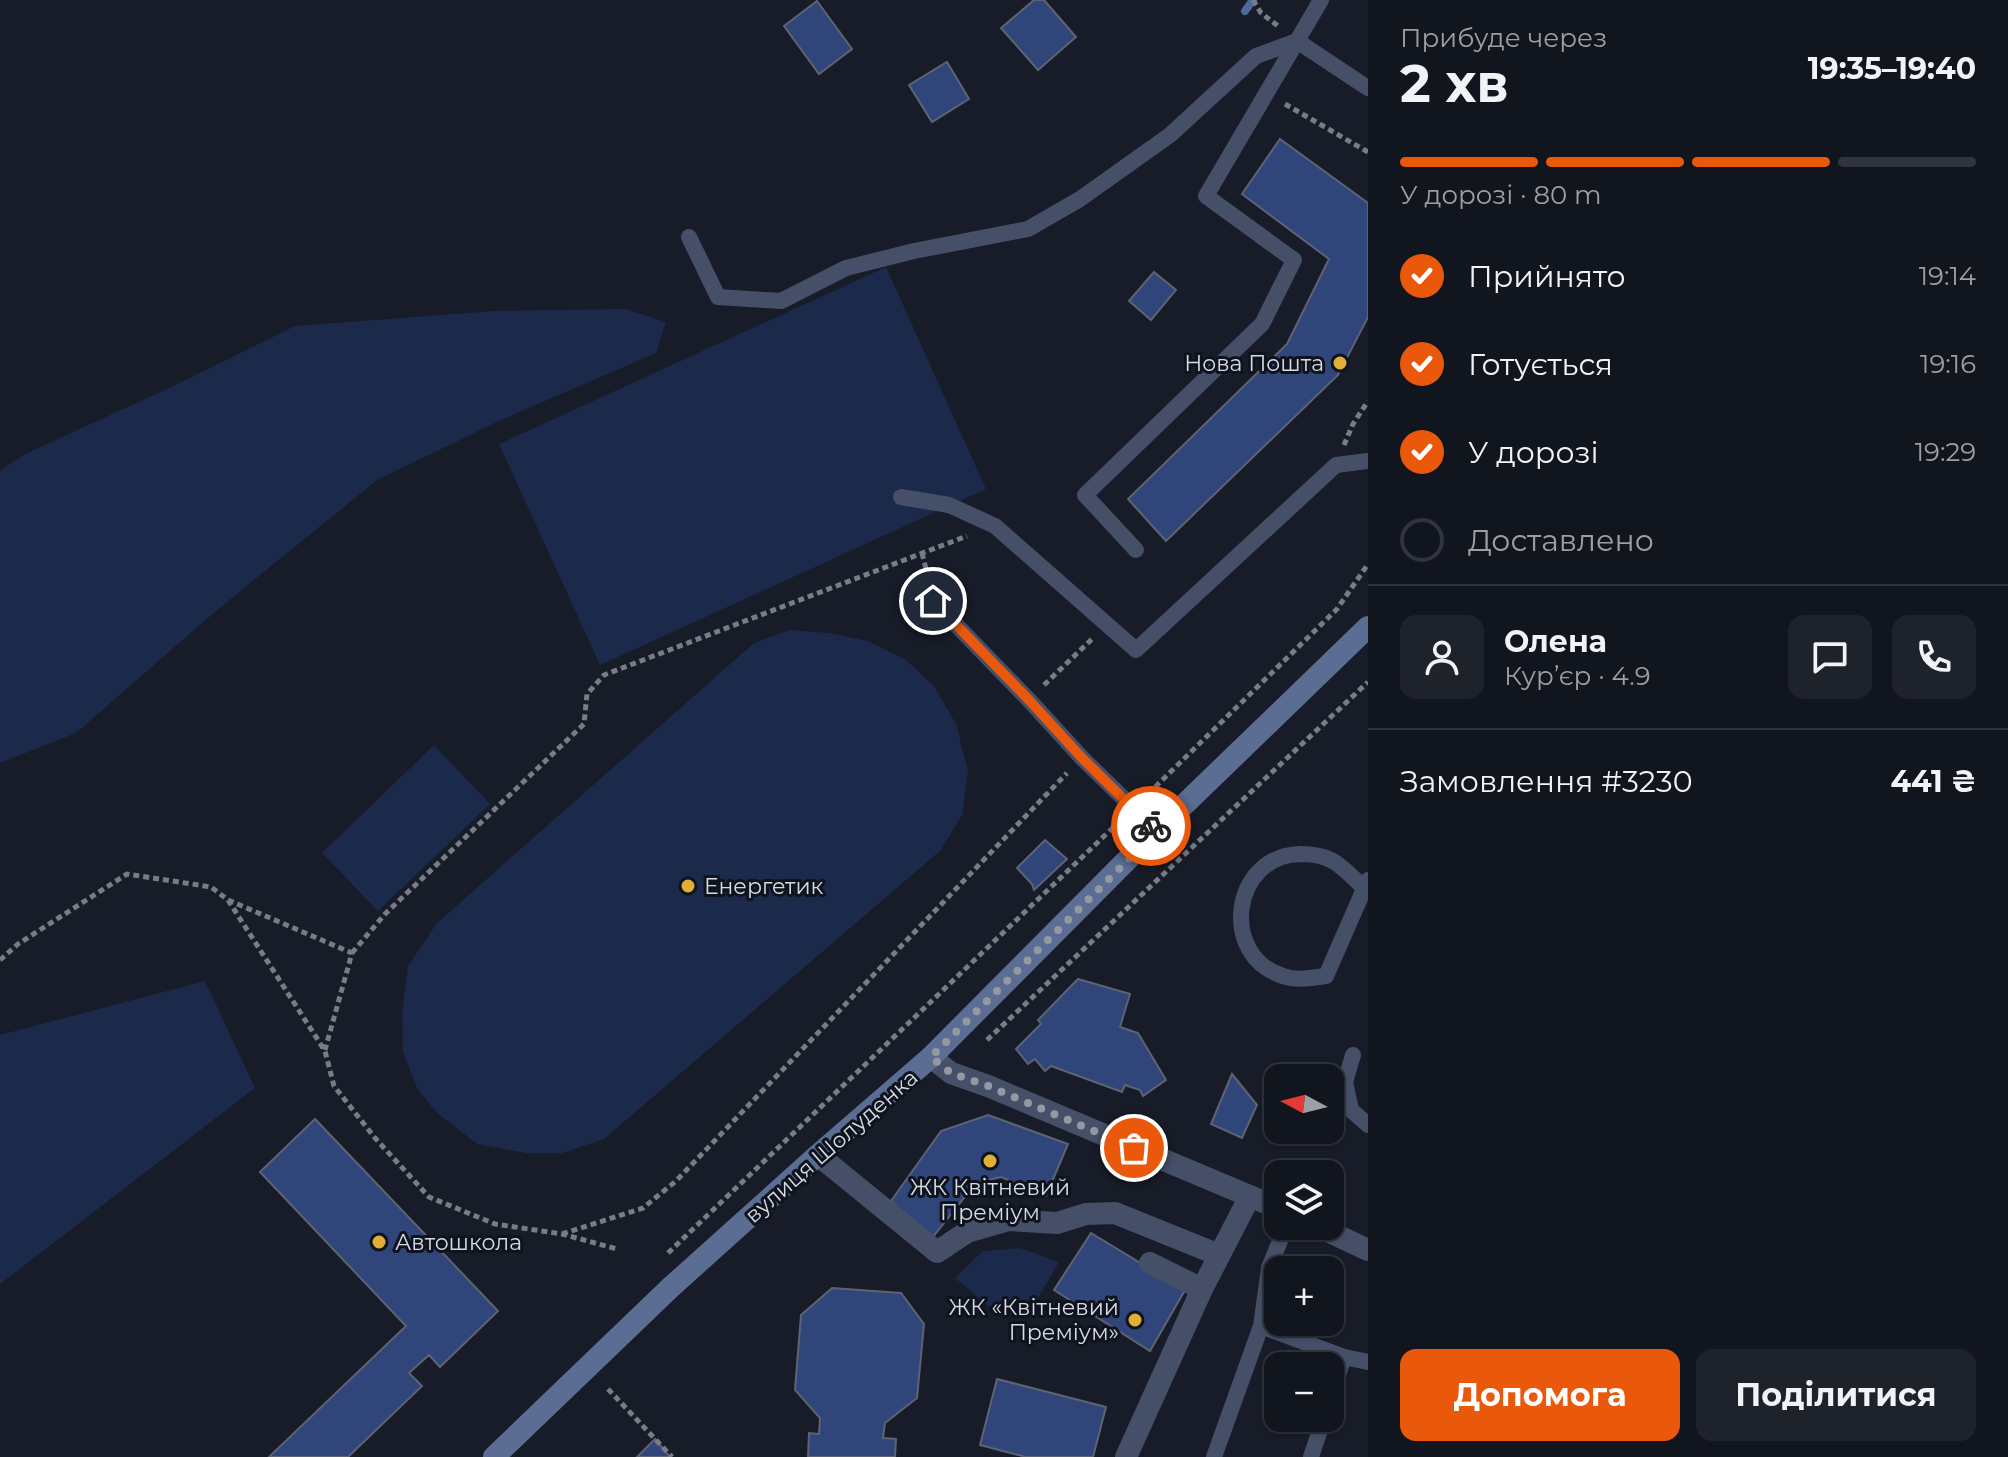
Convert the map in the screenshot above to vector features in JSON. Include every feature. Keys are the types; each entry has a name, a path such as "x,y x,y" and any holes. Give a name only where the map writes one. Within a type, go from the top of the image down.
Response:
{"main road":[{"name":"вулиця Шолуденка","path":"494,1457 671,1287 931,1057 1157,831 1368,627"}],"street":[{"path":"931,1057 951,1073 1264,1202"},
{"path":"818,1155 937,1252 967,1232 1009,1220 1057,1223 1086,1214 1115,1213 1219,1255"},
{"path":"1126,1457 1202,1289 1250,1196"},
{"path":"1344,1239 1368,1250"},
{"path":"1150,1263 1202,1289"}],"lane":[{"path":"1136,550 1085,495 1262,324 1294,260 1206,196 1321,0"},
{"path":"1297,41 1368,88"},
{"path":"689,237 718,297 781,301 846,268 1028,229 1080,199 1170,135 1256,56 1297,41"},
{"path":"901,497 949,505 995,526 1136,650 1336,465 1368,461"},
{"path":"933,601 1082,758 1157,831"},
{"path":"1290,854 1312,854 1331,860 1366,884 1326,976 1304,980 1282,976 1267,968 1251,953 1244,939 1240,909 1246,888 1259,871 1278,859 1290,854"},
{"path":"1353,1055 1345,1082 1351,1110 1368,1125"},
{"path":"1214,1457 1261,1326 1269,1268 1280,1240"},
{"path":"1261,1326 1331,1352"},
{"path":"1344,1357 1368,1362"},
{"path":"1311,1457 1319,1432"}],"path":[{"path":"1253,0 1261,13"},
{"path":"1267,93 1368,152"},
{"path":"1336,465 1353,424 1368,401"},
{"path":"325,1051 352,953 385,914 584,724 587,694 604,675 995,526"},
{"path":"922,553 933,601"},
{"path":"664,1257 1134,808 1337,609 1368,564"},
{"path":"1029,700 1107,624"},
{"path":"985,1041 1368,682"},
{"path":"562,1234 643,1208 676,1181 1082,758"},
{"path":"0,960 18,944 127,874 211,887 228,900 352,953"},
{"path":"228,900 325,1051 334,1086 375,1138 429,1197 495,1224 562,1234 617,1249"},
{"path":"608,1389 672,1457"}],"shaded area":[{"path":"886,267 986,489 600,665 499,444"},
{"path":"626,309 666,322 656,353 499,421 377,480 216,611 76,733 0,763 0,471 23,455 295,326 495,311"},
{"name":"Енергетик","path":"790,630 829,633 868,641 906,660 934,686 956,724 968,771 962,815 941,850 604,1139 562,1153 526,1153 477,1144 436,1112 417,1088 403,1052 402,1013 408,966 437,923 754,643"},
{"path":"434,745 490,804 378,911 322,853"},
{"path":"205,981 255,1088 0,1284 0,1035"},
{"path":"1020,1248 1059,1262 1031,1310 988,1306 955,1278 983,1251"}],"building":[{"path":"1034,0 1044,0 1076,37 1038,70 1001,28"},
{"path":"817,1 852,49 819,74 784,26"},
{"path":"947,62 969,99 932,122 909,85"},
{"path":"1280,139 1368,203 1368,317 1338,375 1166,541 1128,499 1287,344 1329,259 1242,194"},
{"path":"1154,272 1176,290 1151,320 1129,301"},
{"path":"1045,840 1067,859 1034,890 1017,868"},
{"path":"1078,979 1130,994 1120,1027 1138,1033 1166,1080 1143,1096 1140,1090 1125,1085 1122,1092 1051,1066 1045,1071 1035,1059 1028,1064 1016,1049 1041,1024 1038,1020"},
{"path":"1232,1074 1257,1105 1242,1138 1211,1124"},
{"name":"ЖК Квітневий Преміум","path":"988,1115 1068,1144 1046,1196 1001,1177 976,1183 932,1238 891,1201 941,1131"},
{"name":"Автошкола","path":"315,1119 498,1311 440,1367 429,1355 409,1373 422,1386 348,1457 269,1457 406,1326 260,1172"},
{"name":"ЖК «Квітневий Преміум»","path":"1091,1233 1185,1290 1150,1351 1054,1290"},
{"path":"832,1288 901,1293 924,1324 917,1398 885,1423 883,1438 896,1439 895,1457 808,1457 809,1433 819,1434 820,1418 795,1390 801,1315"},
{"path":"997,1379 1106,1407 1093,1457 1026,1457 980,1445"},
{"path":"655,1439 670,1457 637,1457"}],"waterway":[{"path":"1245,11 1253,0"}],"way so far":[{"path":"1134,1148 951,1073 931,1057 1157,831 1151,826"}],"place":[{"name":"Нова Пошта","path":"1340,363"},
{"name":"Енергетик","path":"688,886"},
{"name":"ЖК Квітневий Преміум","path":"990,1161"},
{"name":"Автошкола","path":"379,1242"},
{"name":"ЖК «Квітневий Преміум»","path":"1135,1320"}],"route":[{"path":"933,601 1151,826"}]}
